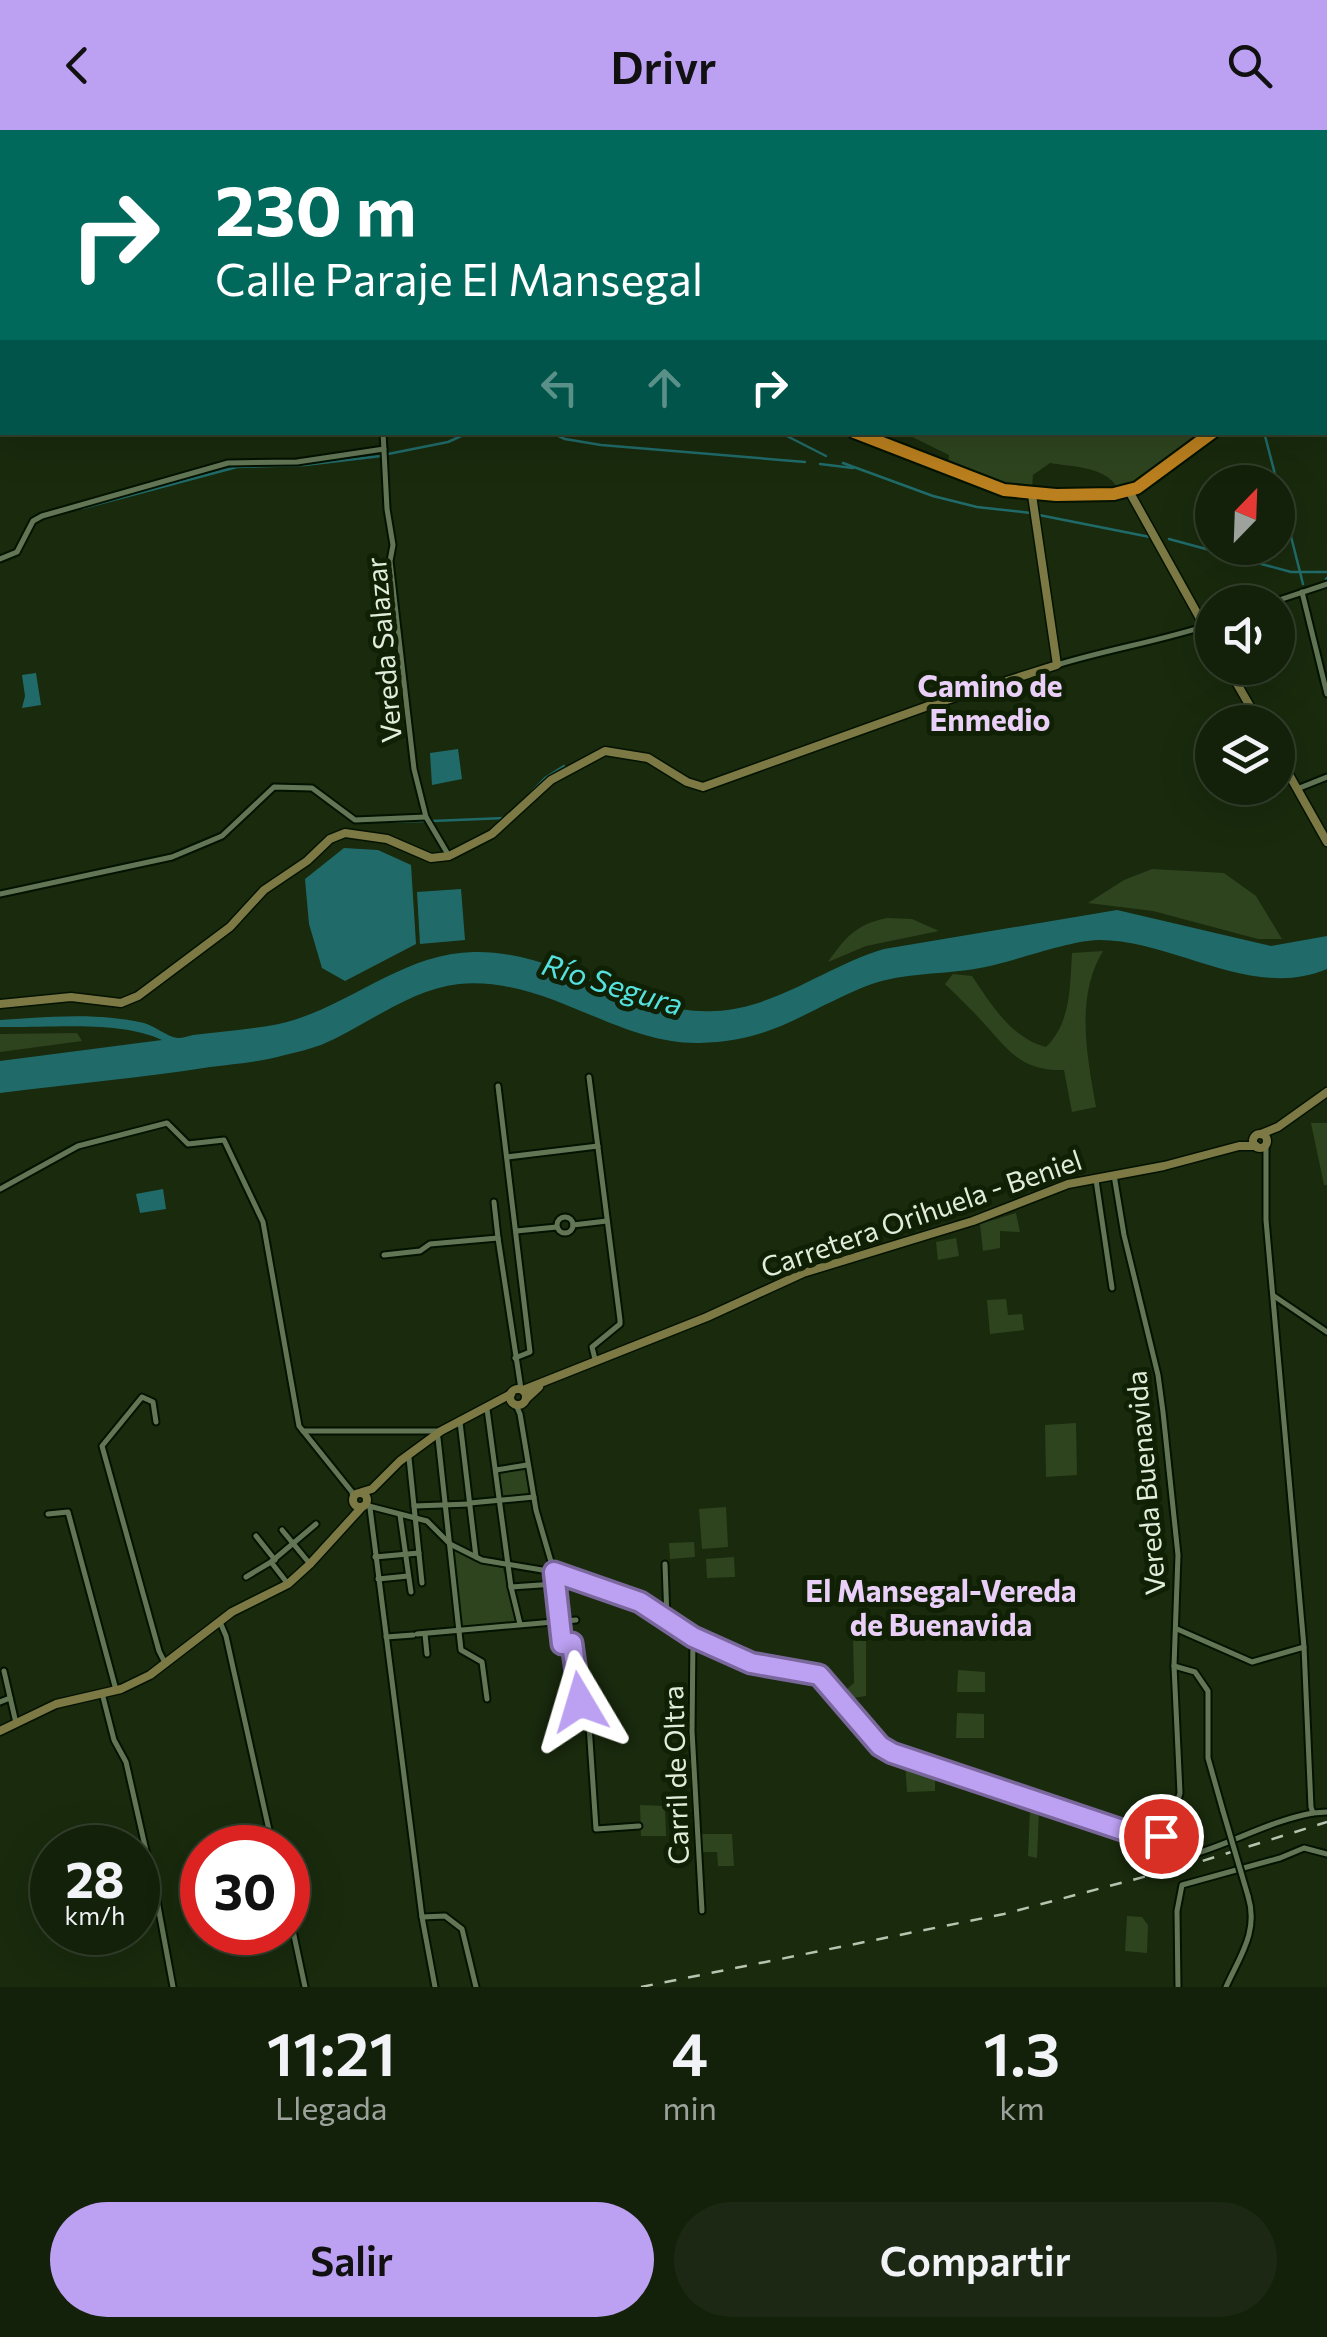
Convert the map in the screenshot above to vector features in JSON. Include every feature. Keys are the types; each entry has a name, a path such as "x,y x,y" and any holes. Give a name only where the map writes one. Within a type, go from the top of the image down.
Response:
{"highway":[{"path":"862,435 990,485 1032,495 1129,491 1146,483 1209,435"}],"main road":[{"path":"1139,509 1140,492 1146,483"},
{"path":"1129,491 1195,603"},
{"path":"1114,494 1139,509"},
{"path":"0,1004 71,997 121,1003 138,996 230,926 264,890 345,833 387,839 431,858 449,856 492,834 551,780 605,752 648,758 687,782 703,787 1057,664 1032,495"},
{"path":"1295,785 1327,842"},
{"name":"Carretera Orihuela - Beniel","path":"0,1731 56,1704 116,1690 166,1664 220,1622 288,1584 349,1521 372,1489 434,1434 803,1273 957,1226 1068,1184 1261,1142 1326,1093"},
{"name":"Carretera Orihuela - Beniel","path":"363,1502 434,1434 519,1399 595,1359 681,1327"}],"street":[{"name":"Vereda Salazar","path":"383,435 393,544 390,561 414,769 426,817 449,856"},
{"path":"0,559 17,552 33,520 58,511 228,464 296,462 384,449"},
{"path":"1295,594 1327,584"},
{"path":"1302,592 1327,694"},
{"path":"1057,664 1195,629"},
{"path":"1297,789 1327,778"},
{"path":"0,894 172,857 222,836 274,787 312,788 355,820 426,817"},
{"path":"590,1077 620,1324 592,1347 595,1359"},
{"path":"498,1086 530,1352 515,1358"},
{"path":"1326,1093 1327,1105"},
{"path":"0,1189 78,1146 167,1123 188,1144 224,1140 263,1222 300,1426 363,1502 375,1557 422,1917 435,1987"},
{"path":"1261,1142 1304,1647 1313,1812"},
{"path":"507,1157 598,1146"},
{"name":"Vereda Buenavida","path":"1114,1174 1164,1412 1178,1555 1174,1666 1178,1804"},
{"path":"1095,1177 1112,1288"},
{"path":"494,1202 528,1465 554,1572 562,1644 572,1643 574,1648 582,1725 590,1726 596,1830 639,1826"},
{"path":"516,1232 557,1227 564,1217 574,1224 607,1221"},
{"path":"557,1227 565,1234 574,1224"},
{"path":"384,1256 420,1251 430,1244 498,1238"},
{"path":"1274,1296 1327,1332"},
{"path":"156,1422 152,1402 142,1397 102,1446 166,1664"},
{"path":"487,1410 511,1587 520,1624"},
{"path":"460,1422 476,1557"},
{"path":"303,1431 434,1434 446,1504 460,1650 482,1662 487,1699"},
{"path":"409,1458 422,1583"},
{"path":"496,1470 528,1465"},
{"path":"413,1506 534,1497"},
{"path":"363,1502 430,1523 450,1544 476,1557 554,1572 609,1590 693,1637 751,1663 819,1675 880,1746 892,1753 1143,1837 1156,1838 1166,1832 1178,1804"},
{"path":"48,1514 68,1512 116,1690"},
{"path":"400,1515 411,1592"},
{"path":"246,1577 273,1561 316,1524"},
{"path":"282,1530 310,1564"},
{"path":"256,1536 288,1584"},
{"path":"375,1557 419,1553"},
{"path":"665,1564 666,1619"},
{"path":"378,1579 408,1576"},
{"path":"511,1587 556,1584"},
{"path":"386,1638 576,1620"},
{"path":"220,1622 268,1825"},
{"path":"1177,1629 1252,1662 1304,1647"},
{"path":"418,1634 427,1654"},
{"name":"Carril de Oltra","path":"693,1637 692,1730 702,1912"},
{"path":"1174,1666 1196,1672 1208,1691 1208,1758 1252,1908 1250,1937 1226,1987"},
{"path":"4,1670 16,1722"},
{"path":"102,1693 114,1740 126,1762 173,1987"},
{"path":"0,1702 10,1698"},
{"path":"1178,1804 1182,1851 1188,1856 1222,1846 1240,1834 1313,1812 1327,1812"},
{"path":"1178,1987 1180,1886 1304,1848 1327,1854"},
{"path":"422,1917 444,1916 462,1929 476,1987"},
{"path":"298,1955 305,1987"}],"green space":[{"path":"908,435 1198,435 1138,481 1117,487 1104,475 1050,463 1033,475 1032,488 1015,487 948,464 949,455"},
{"path":"1152,869 1224,873 1256,896 1282,939 1258,939 1153,911 1088,903 1124,880"},
{"path":"887,918 912,919 939,931 866,946 828,962 852,933"},
{"path":"1103,951 1094,969 1086,1007 1096,1107 1072,1112 1064,1070 1036,1067 1016,1056 945,984 953,974 972,976 1012,1028 1046,1047 1065,1015 1072,953"},
{"path":"77,1033 82,1041 0,1052 0,1034"},
{"path":"1311,1123 1327,1123 1327,1185 1324,1185"},
{"path":"1016,1213 1020,1232 1000,1231 1000,1248 983,1251 980,1224"},
{"path":"956,1238 959,1256 938,1260 936,1242"},
{"path":"1006,1299 1008,1315 1022,1314 1024,1330 990,1334 987,1300"},
{"path":"1076,1423 1077,1475 1046,1477 1045,1425"},
{"path":"526,1468 529,1494 501,1497 497,1472"},
{"path":"726,1507 728,1547 702,1549 699,1509"},
{"path":"694,1542 695,1557 670,1559 669,1543"},
{"path":"452,1549 478,1563 503,1568 516,1622 461,1627"},
{"path":"734,1557 735,1577 707,1578 706,1559"},
{"path":"866,1634 866,1696 846,1699 848,1688 854,1683 853,1635"},
{"path":"958,1670 985,1672 985,1692 957,1692"},
{"path":"957,1713 984,1714 984,1738 956,1738"},
{"path":"905,1762 935,1772 935,1791 907,1792"},
{"path":"640,1805 665,1806 666,1836 641,1836"},
{"path":"1030,1809 1039,1811 1037,1858 1028,1856"},
{"path":"699,1834 732,1834 734,1866 718,1866 717,1852 700,1852"},
{"path":"1127,1916 1142,1917 1148,1925 1147,1953 1125,1951"}],"water":[{"path":"36,673 41,705 22,708 22,675"},
{"path":"458,749 462,779 432,785 430,753"},
{"path":"344,848 378,850 411,865 416,944 345,981 322,968 309,924 305,879"},
{"path":"461,889 465,940 420,944 417,892"},
{"path":"1117,910 1271,946 1327,936 1327,969 1298,977 1270,978 1241,974 1126,942 1085,941 980,968 883,981 768,1031 699,1043 639,1033 522,990 491,984 459,984 406,1000 321,1045 276,1057 0,1093 0,1061 162,1040 105,1027 0,1027 0,1020 108,1017 144,1023 178,1038 259,1027 320,1010 420,962 474,952 536,961 655,1004 715,1011 780,995 884,949"},
{"path":"163,1189 166,1209 140,1213 136,1194"}],"waterway":[{"path":"388,454 448,442 463,435"},
{"path":"556,435 601,445 805,462"},
{"path":"785,435 826,456"},
{"path":"1265,435 1273,465"},
{"path":"83,508 237,467 305,465 381,456"},
{"path":"843,463 933,496 977,507 1031,513"},
{"path":"820,464 853,468"},
{"path":"1039,515 1150,537"},
{"path":"1169,539 1291,572 1327,572"},
{"path":"1295,552 1303,584"},
{"path":"525,799 545,778 564,766"},
{"path":"432,821 505,818"},
{"path":"358,822 424,821"},
{"path":"227,835 240,823"}],"railway":[{"path":"641,1987 1004,1914 1196,1863 1327,1822"}],"district":[{"name":"Camino de Enmedio","path":"990,701"},
{"name":"El Mansegal-Vereda de Buenavida","path":"941,1606"}],"route":[{"path":"580,1702 572,1643 562,1644 554,1572 640,1602 693,1637 751,1663 819,1675 880,1746 892,1753 1143,1837 1161,1836"}],"water label":[{"name":"Río Segura","path":"613,983"}]}
